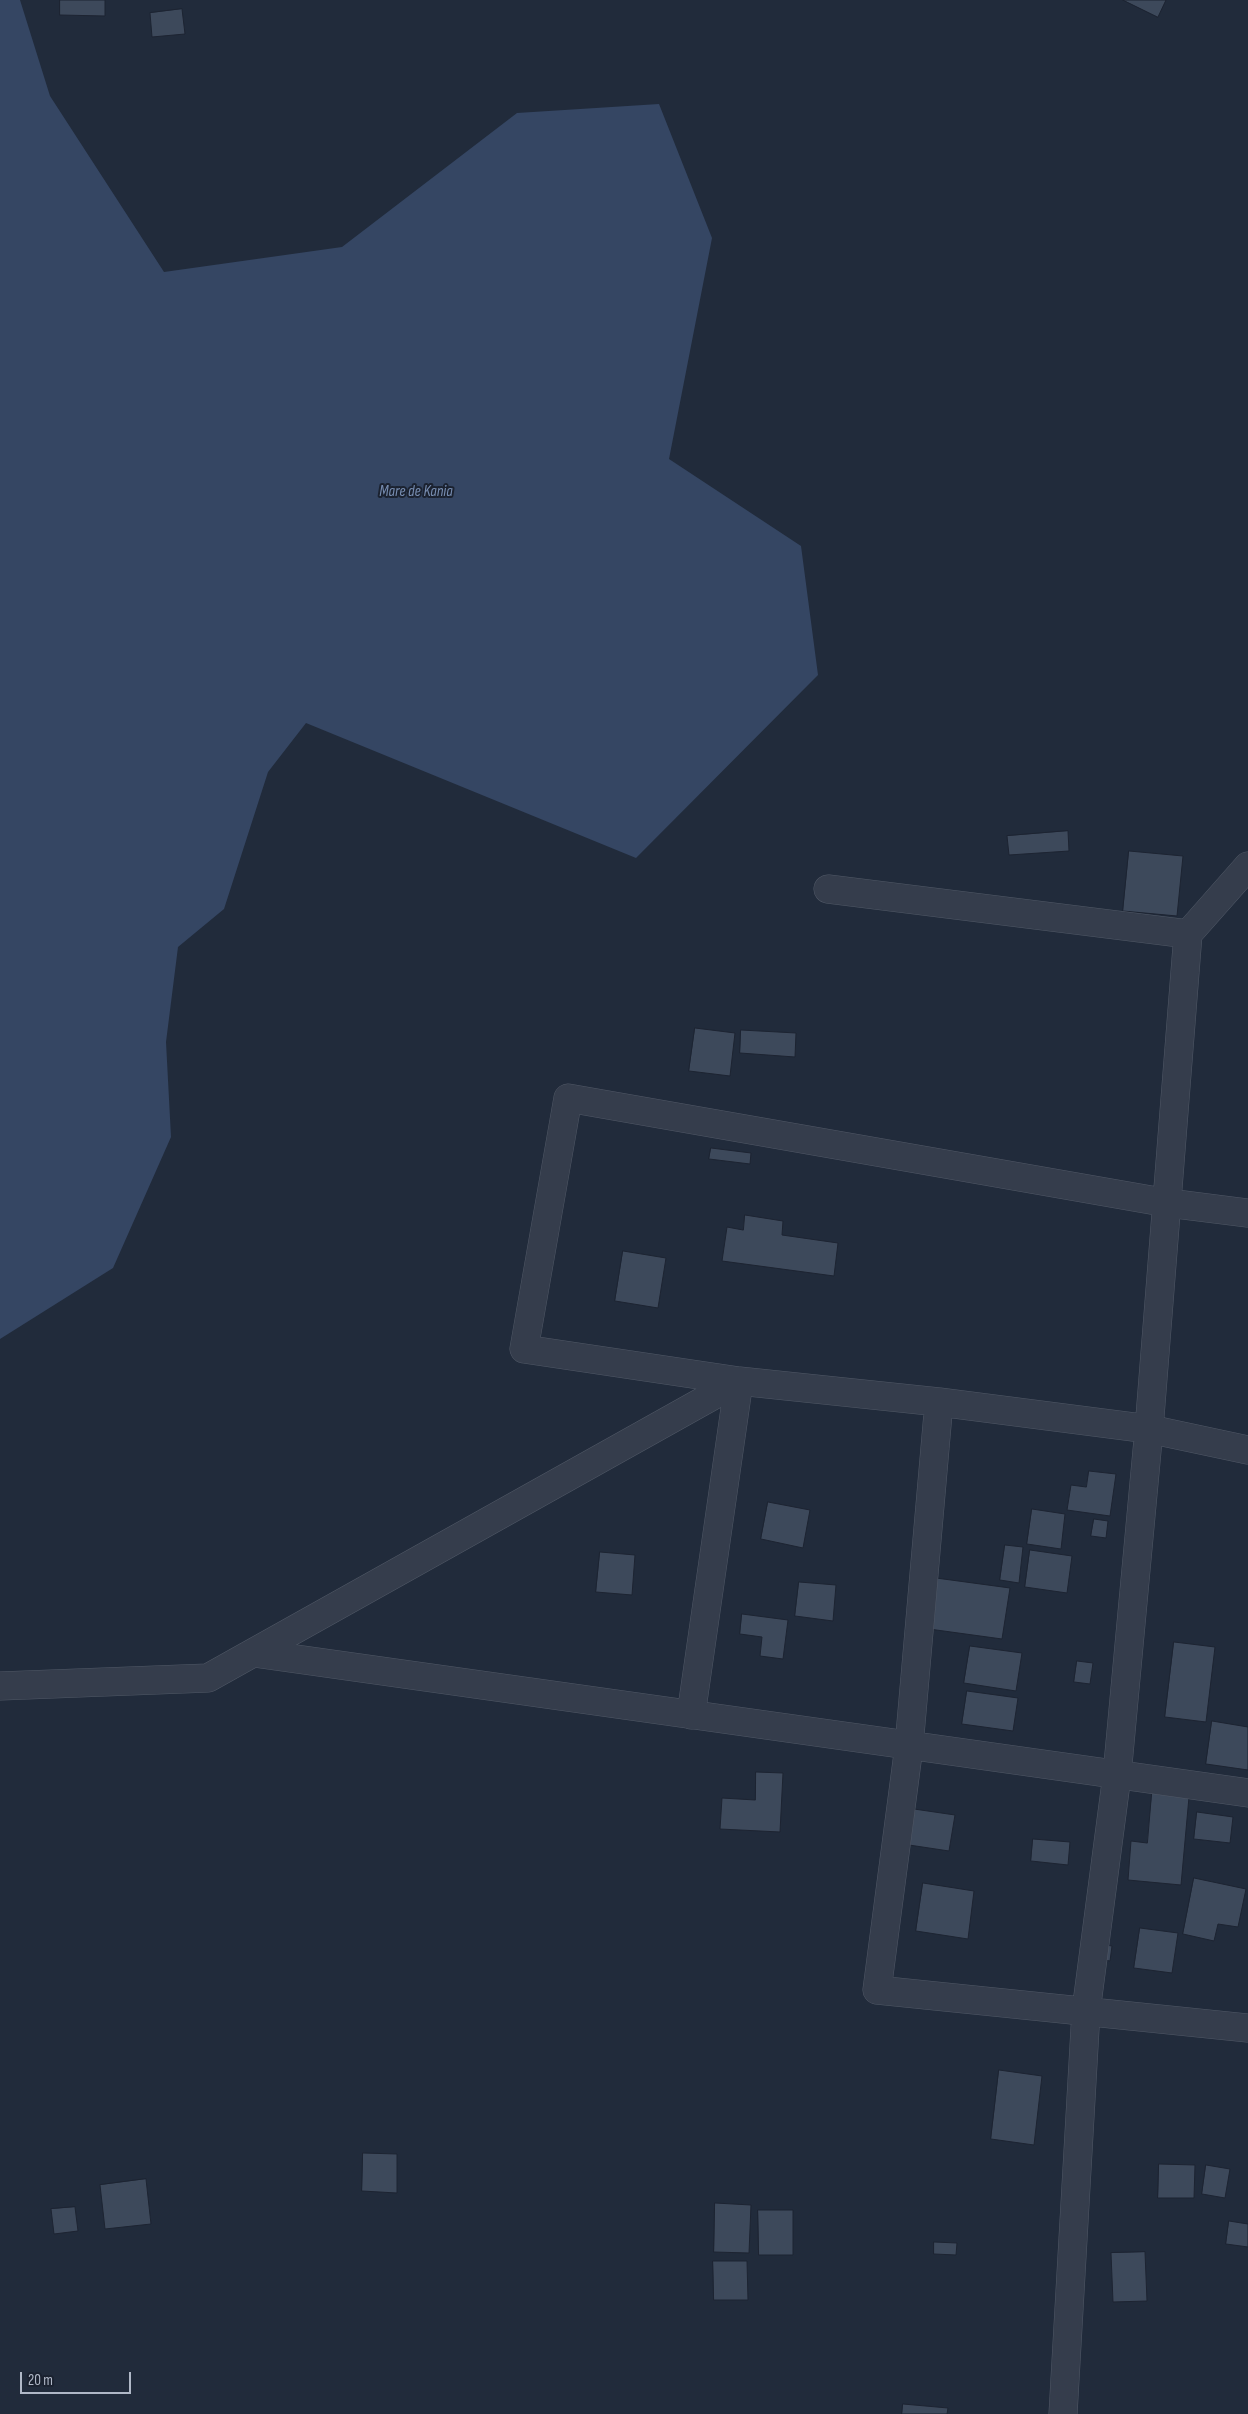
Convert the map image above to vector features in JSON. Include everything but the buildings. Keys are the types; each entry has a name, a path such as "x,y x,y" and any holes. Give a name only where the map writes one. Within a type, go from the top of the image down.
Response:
{"street":[{"path":"1063,2414 1086,2011 1117,1775 1149,1429 1188,934 1248,866"},
{"path":"828,889 1188,934"},
{"path":"1248,1213 1168,1203 568,1098 524,1349 739,1381 939,1402 1149,1429 1248,1450"},
{"path":"0,1686 208,1678 254,1654 739,1381"},
{"path":"691,1715 739,1381"},
{"path":"939,1402 909,1746 877,1990 1248,2028"},
{"path":"254,1654 1248,1793"}],"water":[{"name":"Mare de Kania","path":"0,0 20,0 50,96 164,272 342,247 517,113 659,104 712,238 669,459 801,546 818,675 636,858 306,723 268,772 224,909 178,947 166,1042 171,1137 113,1268 0,1339"}]}
